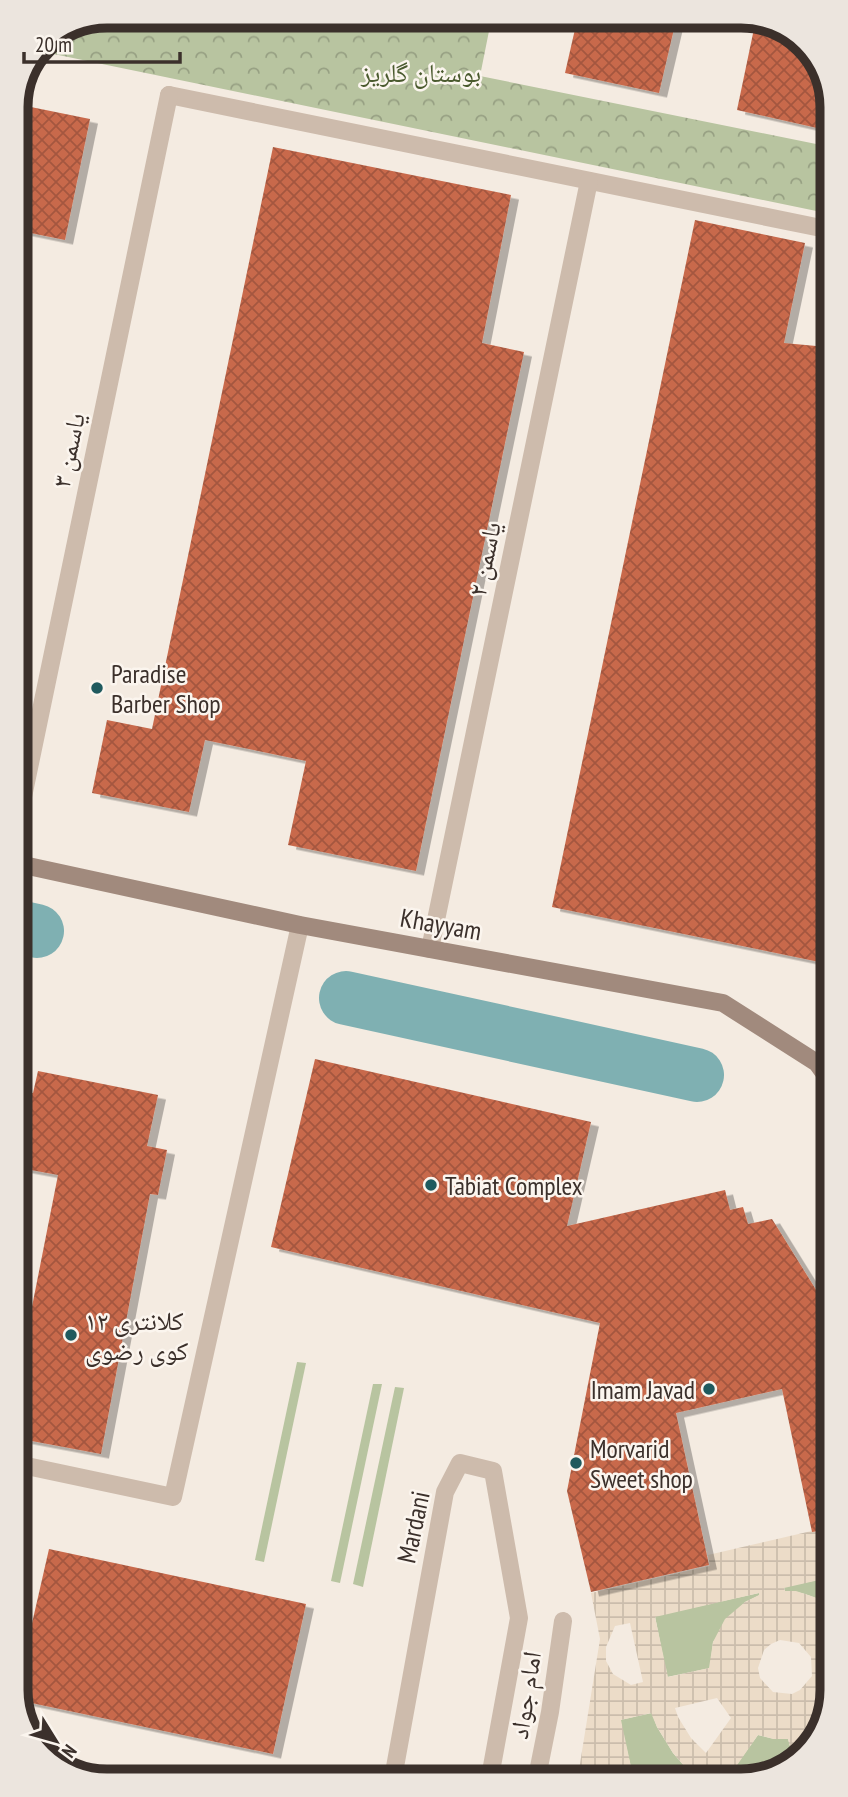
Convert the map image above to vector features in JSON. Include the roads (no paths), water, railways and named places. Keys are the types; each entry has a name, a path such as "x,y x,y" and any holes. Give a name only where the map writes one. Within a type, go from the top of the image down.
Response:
{"street":[{"name":"یاسمن ۳","path":"28,773 169,95 589,181"},
{"path":"589,181 820,228"},
{"name":"یاسمن ۲","path":"430,949 589,181"},
{"name":"Khayyam","path":"28,865 300,925 723,1003 820,1067"},
{"path":"28,1466 173,1497 300,925"},
{"name":"Mardani","path":"395,1769 445,1492 460,1463 493,1471 519,1618 491,1769"},
{"name":"امام جواد","path":"539,1769 563,1621"}],"waterway":[{"path":"28,929 37,931"},
{"path":"346,998 697,1075"}],"place":[{"name":"Paradise Barber Shop","path":"97,688"},
{"name":"Tabiat Complex","path":"431,1185"},
{"name":"کلانتری ۱۲ کوی رضوی","path":"71,1335"},
{"name":"Imam Javad","path":"709,1389"},
{"name":"Morvarid Sweet shop","path":"576,1463"}],"park label":[{"name":"بوستان گلریز","path":"421,72"}]}
